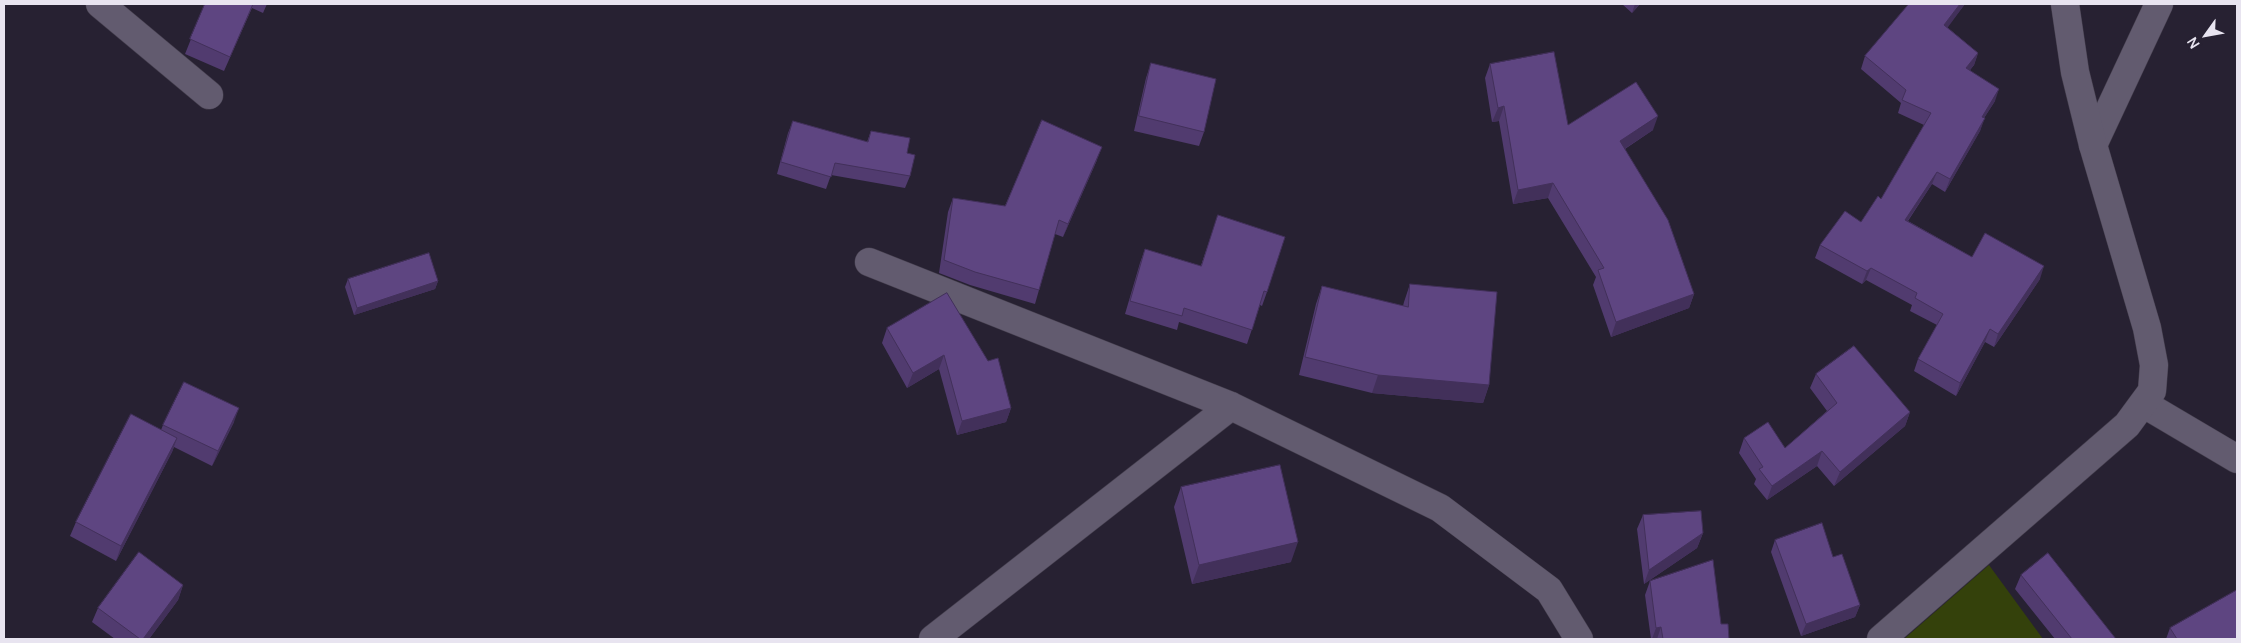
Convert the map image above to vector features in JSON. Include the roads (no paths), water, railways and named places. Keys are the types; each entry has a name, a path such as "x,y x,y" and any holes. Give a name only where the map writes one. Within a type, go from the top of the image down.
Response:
{"street":[{"path":"100,4 209,95"},
{"path":"1881,639 2127,425 2152,391 2154,365 2147,328 2093,145 2075,72 2065,4"},
{"path":"2093,145 2159,4"},
{"path":"869,262 1231,406 1440,508 1549,590 1579,639"},
{"path":"2144,404 2237,459"},
{"path":"933,639 1231,406"}]}
